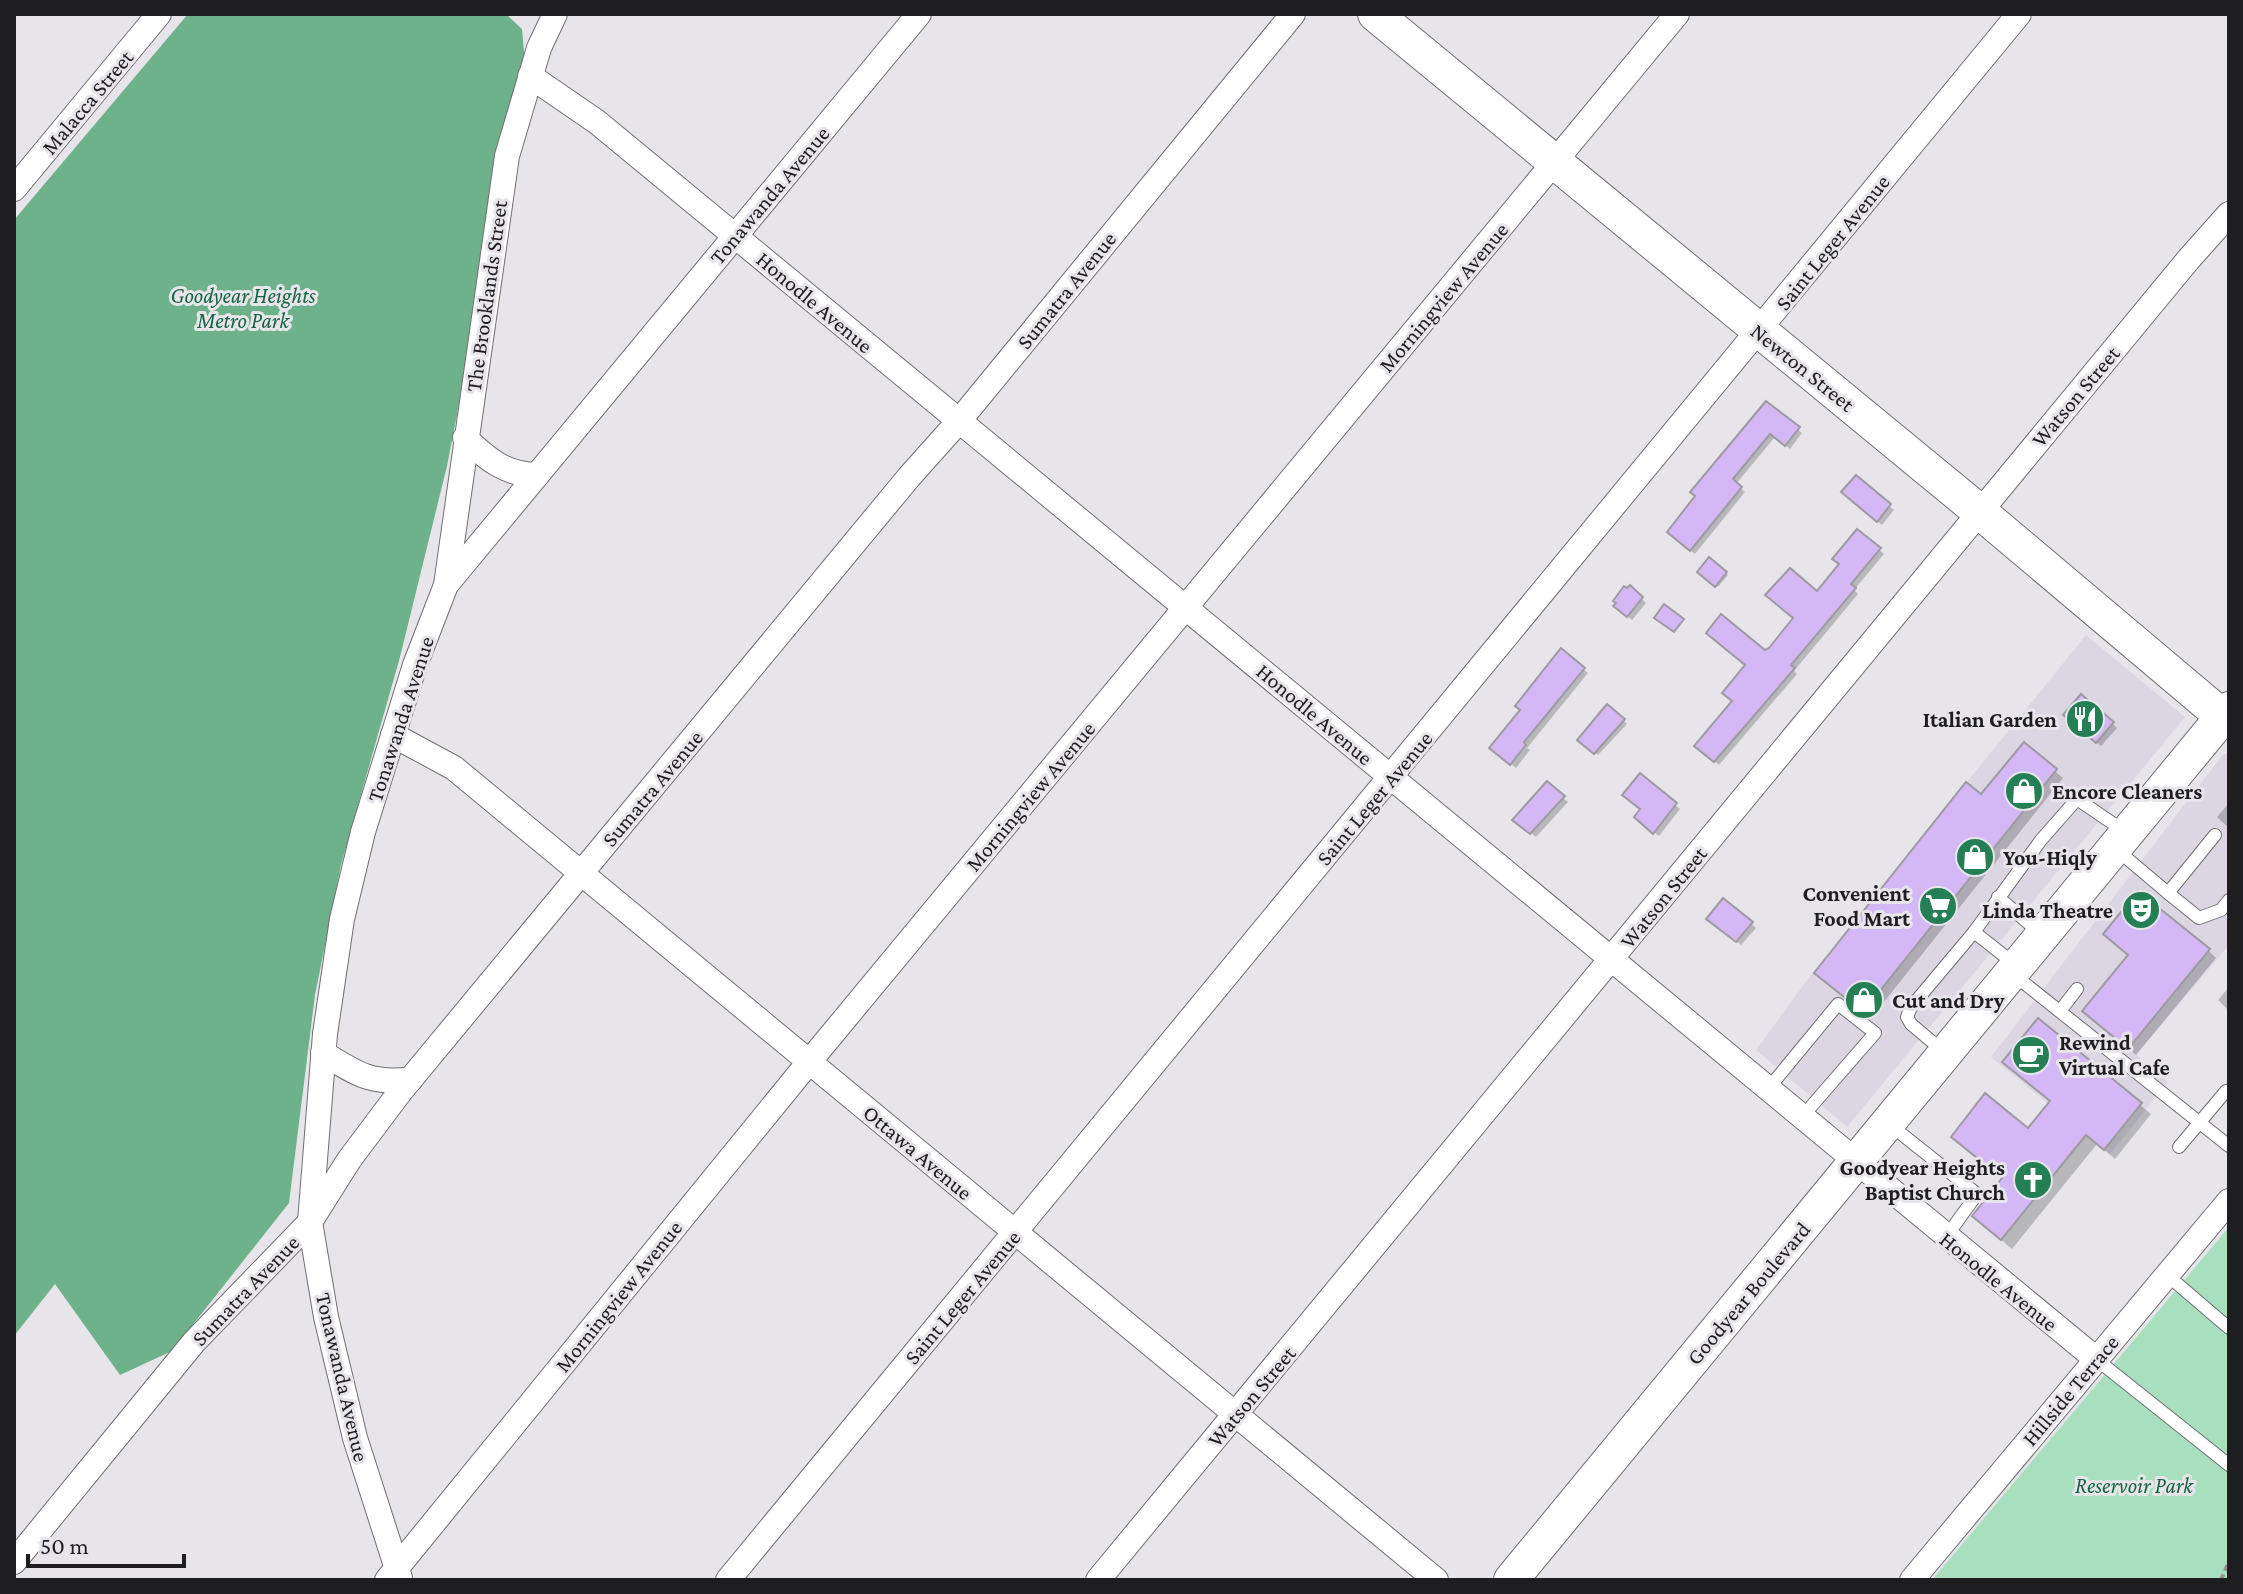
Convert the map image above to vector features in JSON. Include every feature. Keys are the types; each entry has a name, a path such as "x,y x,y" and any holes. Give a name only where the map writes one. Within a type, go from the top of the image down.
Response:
{"street":[{"name":"Malacca Street","path":"14,189 159,14"},
{"name":"The Brooklands Street","path":"446,585 507,156 530,76 555,14"},
{"name":"Tonawanda Avenue","path":"394,1576 355,1438 326,1317 310,1222 323,1053 342,919 363,832 415,665 446,585 919,14"},
{"name":"Sumatra Avenue","path":"14,1562 194,1342 310,1222 349,1160 411,1079 1293,14"},
{"name":"Newton Street","path":"1375,14 2227,716"},
{"name":"Morningview Avenue","path":"394,1576 809,1062 1677,14"},
{"name":"Saint Leger Avenue","path":"728,1580 2019,14"},
{"name":"Honodle Avenue","path":"530,76 597,122 2096,1359"},
{"name":"Watson Street","path":"1098,1580 2229,214"},
{"path":"465,438 480,453 510,472 537,475"},
{"name":"Goodyear Boulevard","path":"1511,1580 2014,969 2227,716"},
{"name":"Ottawa Avenue","path":"393,735 454,768 1436,1580"},
{"path":"323,1053 364,1077 389,1082 411,1079"},
{"name":"Hillside Terrace","path":"1912,1580 2229,1201"}],"lane":[{"path":"1945,1053 1911,1024 1907,1017 1911,1007 1974,932 2041,840 2077,799 2121,840 2168,893 2199,918 2221,910 2229,900"},
{"path":"2168,893 2215,835"},
{"path":"1998,897 2043,936"},
{"path":"1974,932 2060,1011 2229,1146"},
{"path":"2060,1011 2077,989"},
{"path":"1768,1089 1838,1004 1875,1033 1802,1117"},
{"path":"2179,1147 2226,1091"},
{"path":"1888,1123 1977,1194 1946,1237"},
{"path":"2167,1275 2229,1328"},
{"path":"2096,1359 2229,1465"}],"path":[{"path":"2221,1580 2229,1561"}],"shaded area":[{"path":"2086,635 2185,717 1847,1127 1756,1050 1813,972"},
{"path":"2229,751 2229,945 2136,1055 2168,1082 2110,1154 1991,1057 2221,757"}],"green space":[{"name":"Goodyear Heights Metro Park","path":"188,14 506,14 522,29 525,63 447,466 400,657 341,865 315,995 289,1203 172,1351 120,1375 55,1284 14,1336 14,220"},
{"name":"Reservoir Park","path":"2229,1227 2229,1580 1932,1580"}],"building":[{"path":"1766,401 1800,427 1785,446 1770,434 1733,479 1742,487 1690,551 1667,532 1695,496 1690,492"},
{"path":"1856,475 1891,504 1877,522 1841,492"},
{"path":"1857,529 1881,548 1851,584 1856,588 1791,665 1795,668 1714,762 1694,746 1732,701 1722,693 1745,665 1706,633 1721,614 1765,650 1769,648 1793,618 1765,595 1790,568 1817,591 1839,564 1832,559"},
{"path":"1709,557 1727,572 1715,587 1697,572"},
{"path":"1630,585 1643,597 1627,617 1613,606 1616,603 1613,601 1624,586 1627,588"},
{"path":"1664,604 1684,619 1674,632 1654,618"},
{"path":"1561,648 1585,668 1524,742 1526,745 1510,765 1489,748 1520,710 1515,706"},
{"path":"2081,694 2114,722 2096,743 2063,715"},
{"path":"1607,704 1625,719 1594,754 1577,740"},
{"path":"2024,742 2057,769 1863,1012 1814,973 1966,782 1981,794"},
{"path":"1640,773 1677,803 1653,834 1634,817 1640,809 1622,795"},
{"path":"1547,781 1565,796 1530,834 1512,820"},
{"path":"2138,891 2210,949 2128,1049 2082,1011 2128,955 2103,934"},
{"path":"1723,898 1753,922 1736,942 1706,919"},
{"path":"2038,1018 2142,1103 2104,1150 2086,1135 2001,1240 1972,1216 2002,1178 1951,1137 1985,1093 2028,1128 2050,1101 2002,1062"}],"place":[{"name":"Italian Garden","path":"2085,719"},
{"name":"Encore Cleaners","path":"2024,791"},
{"name":"You-Hiqly","path":"1975,857"},
{"name":"Convenient Food Mart","path":"1938,906"},
{"name":"Linda Theatre","path":"2141,910"},
{"name":"Cut and Dry","path":"1864,1000"},
{"name":"Rewind Virtual Cafe","path":"2031,1055"},
{"name":"Goodyear Heights Baptist Church","path":"2033,1180"}]}
